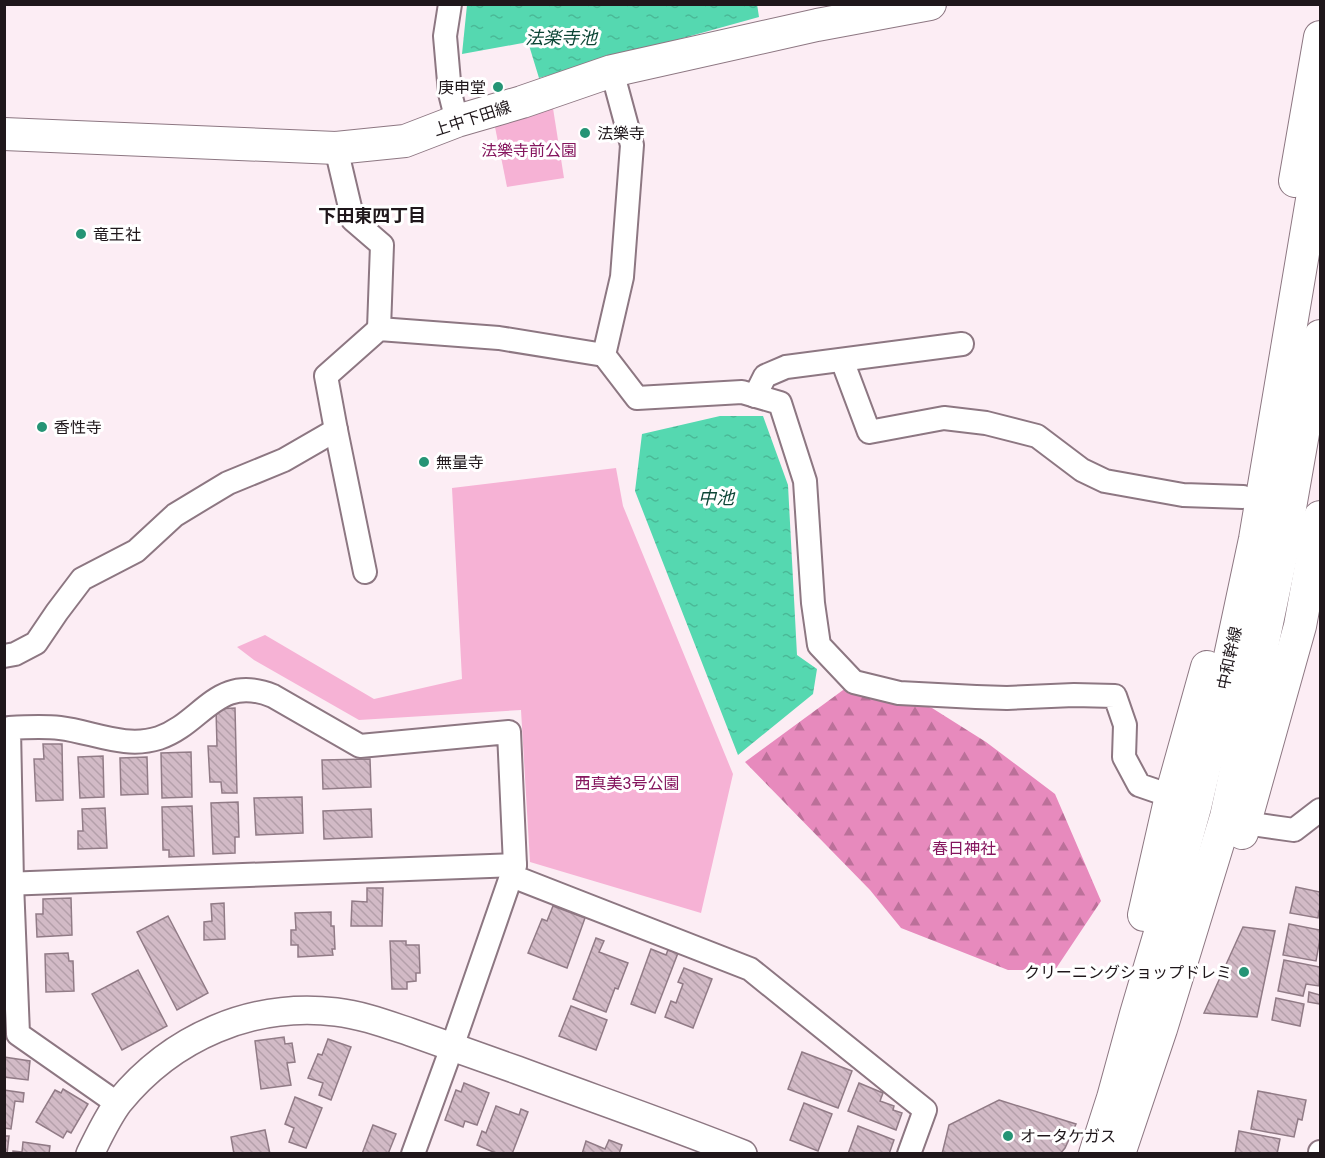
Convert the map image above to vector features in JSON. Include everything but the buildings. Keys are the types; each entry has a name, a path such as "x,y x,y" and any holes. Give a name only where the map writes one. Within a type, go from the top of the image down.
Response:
{"main road":[{"name":"上中下田線","path":"4,134 336,148 405,141 457,121 522,102 612,71 817,25 930,4"},
{"path":"1095,1154 1136,1014 1141,929 1183,802 1209,657 1243,496 1320,37"},
{"name":"中和幹線","path":"1235,820 1320,152"},
{"name":"中和幹線","path":"1183,802 1270,541 1320,336"},
{"path":"1119,1154 1173,989 1209,943 1235,820 1300,626 1320,517"}],"street":[{"path":"450,4 445,36 450,93 457,121"},
{"path":"604,355 622,277 632,145 612,71"},
{"path":"336,148 353,220 382,245 379,329"},
{"path":"365,572 326,376 379,329 499,338 604,355 637,398 742,392 780,403 805,481 813,603 819,645 854,682 899,693 1007,698 1115,696 1125,725 1124,758 1139,786 1235,820 1294,830 1320,810"},
{"path":"755,396 765,376 786,367 962,344"},
{"path":"842,360 869,432 944,418 986,423 1037,436 1082,470 1105,481 1183,495 1243,496"},
{"path":"4,656 15,654 36,644 82,579 136,550 175,515 228,483 284,460 336,430"},
{"path":"118,1104 11,1035 8,884 9,728 59,728 125,742 141,742 159,738 176,730 215,699 229,693 260,690 360,746 508,732 514,871 413,1154"},
{"path":"8,884 514,871 750,969 925,1110 909,1154"},
{"path":"90,1154 118,1104 161,1060 196,1038 229,1023 278,1012 305,1011 335,1012 368,1018 742,1154"}],"green space":[{"name":"法樂寺前公園","path":"552,102 564,178 507,187 494,122"},
{"name":"西真美3号公園","path":"616,468 623,506 733,774 701,913 530,862 521,710 359,720 254,660 237,647 265,635 374,699 462,679 452,488"},
{"name":"春日神社","path":"854,682 932,708 986,742 1055,794 1101,901 1055,970 1008,970 901,928 870,890 745,762"}],"water":[{"name":"法楽寺池","path":"757,4 759,17 539,78 528,42 462,54 467,5"},
{"name":"中池","path":"720,416 763,416 788,485 797,655 817,669 813,694 738,755 635,491 642,434"}],"place":[{"name":"庚申堂","path":"498,87"},
{"name":"法樂寺","path":"585,133"},
{"name":"竜王社","path":"81,234"},
{"name":"香性寺","path":"42,427"},
{"name":"無量寺","path":"424,462"},
{"name":"クリーニングショップドレミ","path":"1244,972"},
{"name":"オータケガス","path":"1008,1136"}],"district":[{"name":"下田東四丁目","path":"372,216"}]}
